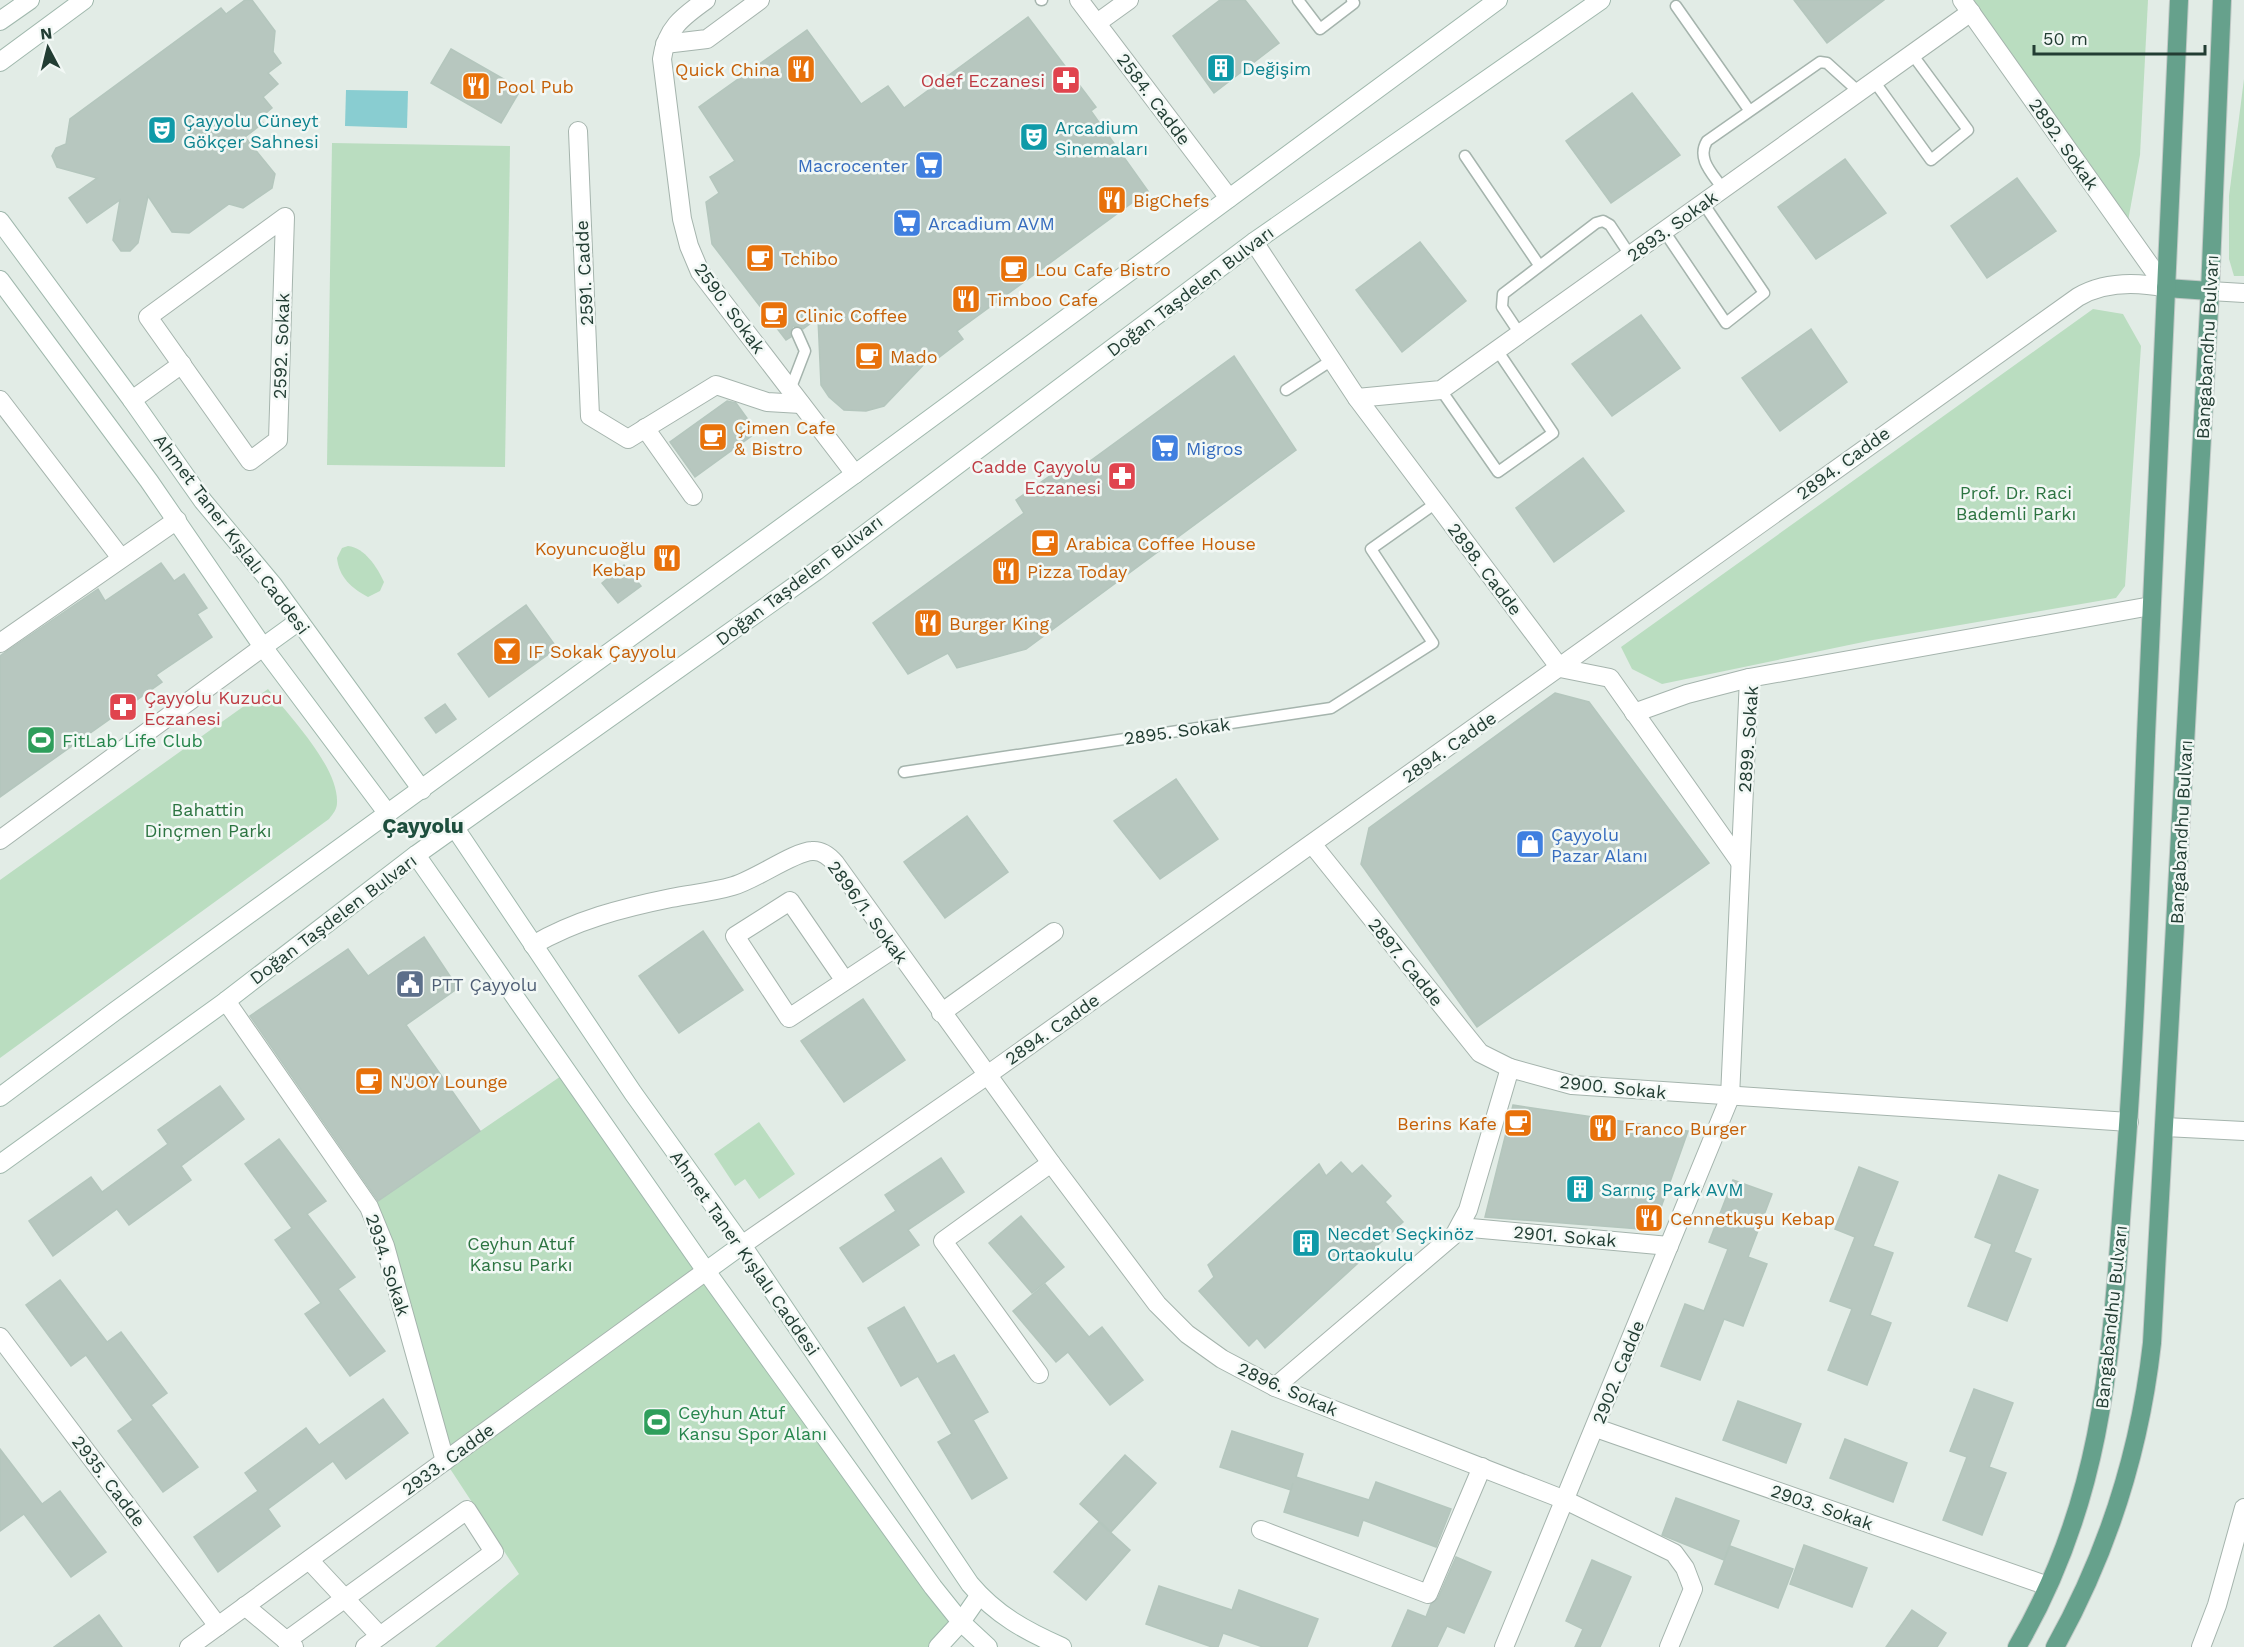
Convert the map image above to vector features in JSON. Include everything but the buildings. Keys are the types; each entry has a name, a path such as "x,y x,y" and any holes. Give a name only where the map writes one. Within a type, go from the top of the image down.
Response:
{"main road":[{"name":"Bangabandhu Bulvarı","path":"2017,1647 2048,1586 2078,1510 2101,1420 2112,1340 2129,1122 2179,0"},
{"name":"Bangabandhu Bulvarı","path":"2055,1647 2092,1577 2126,1484 2142,1412 2152,1343 2210,291 2222,0"},
{"path":"2166,288 2210,291"}],"street":[{"path":"0,21 30,0"},
{"path":"0,62 84,0"},
{"path":"665,44 676,22 706,0"},
{"path":"665,44 707,39 760,0"},
{"name":"2584. Cadde","path":"1079,0 1229,198"},
{"path":"1097,23 1129,0"},
{"path":"0,1097 855,474 1498,0"},
{"name":"Doğan Taşdelen Bulvarı","path":"0,1164 226,1001 416,855 816,571 1254,242 1601,0"},
{"name":"2892. Sokak","path":"1966,6 2166,288"},
{"name":"2893. Sokak","path":"1441,390 1912,54 1966,6"},
{"name":"2590. Sokak","path":"665,44 661,68 682,219 693,259 700,272 855,474"},
{"name":"2591. Cadde","path":"578,131 590,416 628,439 645,428"},
{"name":"2592. Sokak","path":"285,217 278,440 250,461 182,364 148,317 285,217"},
{"name":"Ahmet Taner Kışlalı Caddesi","path":"3,231 132,400 203,501 299,621 422,789"},
{"name":"2898. Cadde","path":"1254,242 1357,398 1560,669"},
{"name":"Ahmet Taner Kışlalı Caddesi","path":"0,280 177,520 263,647 388,814"},
{"name":"2894. Cadde","path":"706,1271 986,1076 1560,669 1857,453 2078,297 2110,286 2136,285 2166,288"},
{"path":"2210,291 2244,293"},
{"path":"132,400 182,364"},
{"path":"693,496 645,428 716,385 767,402 796,397"},
{"path":"1357,398 1441,390"},
{"path":"0,400 121,558"},
{"path":"0,643 203,501"},
{"name":"2899. Sokak","path":"1730,1097 1749,678 2151,606"},
{"path":"0,840 299,621"},
{"path":"1560,669 1610,678 1740,862"},
{"path":"1634,713 1687,694 1749,678"},
{"name":"Ahmet Taner Kışlalı Caddesi","path":"454,828 633,1093 742,1245 980,1596 1005,1619 1062,1647"},
{"name":"2897. Cadde","path":"1312,844 1480,1053 1509,1068"},
{"name":"2896/1. Sokak","path":"533,945 556,932 608,913 733,886 765,874 810,851 825,854 836,863 986,1076"},
{"path":"416,855 706,1271 933,1587 961,1622 988,1647 1005,1619"},
{"path":"845,981 790,901 735,936 789,1018 895,948"},
{"path":"941,1013 1053,932"},
{"name":"2934. Sokak","path":"226,1001 369,1207 385,1246 445,1461"},
{"path":"1275,1387 1442,1247 1460,1227 1471,1200 1509,1068"},
{"name":"2900. Sokak","path":"1509,1068 1572,1085 2129,1122"},
{"name":"2896. Sokak","path":"986,1076 1172,1320 1204,1347 1275,1387 1565,1500 1674,1553 1681,1561 1693,1589 1669,1647"},
{"name":"2902. Cadde","path":"1504,1647 1596,1428 1730,1097"},
{"path":"2165,1127 2244,1131"},
{"path":"1039,1374 943,1241 1051,1163"},
{"name":"2901. Sokak","path":"1460,1227 1670,1246"},
{"name":"2933. Cadde","path":"189,1647 706,1271"},
{"name":"2935. Cadde","path":"0,1337 218,1626"},
{"name":"2903. Sokak","path":"1596,1428 2048,1586"},
{"path":"1261,1530 1428,1594 1482,1467"},
{"path":"2201,1647 2217,1605 2244,1508"},
{"path":"245,1606 290,1644 345,1598 467,1510 494,1552 365,1647"},
{"path":"309,1560 380,1636"},
{"path":"938,1647 961,1622 980,1596"}],"lane":[{"path":"1298,0 1320,29 1354,3 1352,0"},
{"path":"1676,6 1749,110"},
{"path":"1723,189 1703,158 1707,141 1820,62 1827,63 1866,87 1930,160 1968,130 1912,54"},
{"path":"1465,156 1539,265"},
{"path":"1664,231 1726,323 1764,293 1703,203"},
{"path":"1520,334 1502,308 1500,299 1507,289 1599,221 1610,225 1630,255"},
{"path":"796,397 805,351 797,333"},
{"path":"1441,390 1498,472 1553,433 1497,350"},
{"path":"1286,390 1332,360"},
{"name":"2895. Sokak","path":"904,772 1331,708 1432,643 1371,549 1436,503"}],"green space":[{"path":"1972,0 2148,0 2140,155 2128,221"},
{"path":"2244,79 2244,276 2234,276 2229,259 2229,196"},
{"path":"332,143 510,146 505,467 327,465"},
{"name":"Prof. Dr. Raci Bademli Parkı","path":"2093,309 2123,314 2141,346 2125,586 2116,598 1873,640 1662,684 1632,669 1621,647"},
{"path":"348,546 360,550 374,565 384,582 380,591 368,597 351,586 343,576 337,558 342,548"},
{"name":"Bahattin Dinçmen Parkı","path":"268,689 322,758 335,789 337,803 332,815 0,1058 0,880"},
{"name":"Ceyhun Atuf Kansu Spor Alanı","path":"567,1072 961,1622 938,1647 435,1647 519,1574 445,1461 369,1207"},
{"path":"759,1122 795,1174 759,1199 745,1179 735,1186 714,1154"}],"water":[{"path":"346,90 408,91 407,128 345,126"}],"place":[{"name":"Değişim","path":"1221,68"},
{"name":"Quick China","path":"801,69"},
{"name":"Odef Eczanesi","path":"1066,80"},
{"name":"Pool Pub","path":"476,86"},
{"name":"Çayyolu Cüneyt Gökçer Sahnesi","path":"162,130"},
{"name":"Arcadium Sinemaları","path":"1034,137"},
{"name":"Macrocenter","path":"929,165"},
{"name":"BigChefs","path":"1112,200"},
{"name":"Arcadium AVM","path":"907,223"},
{"name":"Tchibo","path":"760,258"},
{"name":"Lou Cafe Bistro","path":"1014,269"},
{"name":"Timboo Cafe","path":"966,299"},
{"name":"Clinic Coffee","path":"774,315"},
{"name":"Mado","path":"869,356"},
{"name":"Çimen Cafe & Bistro","path":"713,437"},
{"name":"Migros","path":"1165,448"},
{"name":"Cadde Çayyolu Eczanesi","path":"1122,476"},
{"name":"Arabica Coffee House","path":"1045,543"},
{"name":"Koyuncuoğlu Kebap","path":"667,558"},
{"name":"Pizza Today","path":"1006,571"},
{"name":"Burger King","path":"928,623"},
{"name":"IF Sokak Çayyolu","path":"507,651"},
{"name":"Çayyolu Kuzucu Eczanesi","path":"123,707"},
{"name":"FitLab Life Club","path":"41,740"},
{"name":"Çayyolu Pazar Alanı","path":"1530,844"},
{"name":"PTT Çayyolu","path":"410,984"},
{"name":"N'JOY Lounge","path":"369,1081"},
{"name":"Berins Kafe","path":"1518,1123"},
{"name":"Franco Burger","path":"1603,1128"},
{"name":"Sarnıç Park AVM","path":"1580,1189"},
{"name":"Cennetkuşu Kebap","path":"1649,1218"},
{"name":"Necdet Seçkinöz Ortaokulu","path":"1306,1243"},
{"name":"Ceyhun Atuf Kansu Spor Alanı","path":"657,1422"}],"district":[{"name":"Çayyolu","path":"423,825"}],"park label":[{"name":"Ceyhun Atuf Kansu Parkı","path":"521,1253"}]}
